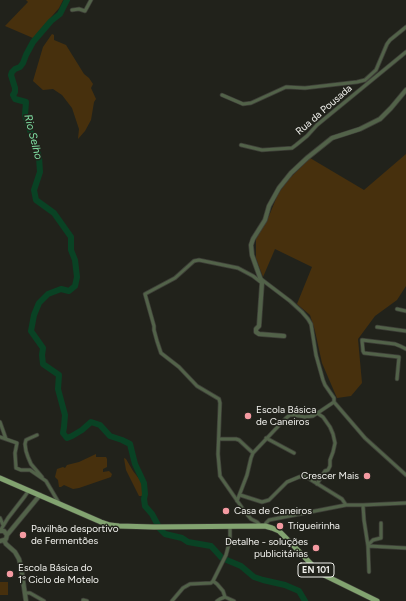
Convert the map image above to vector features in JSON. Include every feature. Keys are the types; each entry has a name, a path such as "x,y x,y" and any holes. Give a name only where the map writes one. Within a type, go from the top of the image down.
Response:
{"main road":[{"name":"EN 101","path":"0,478 110,525 154,527 265,526 272,528 278,531 320,573 377,601"}],"street":[{"path":"72,10 79,8 85,11 91,0"},
{"path":"222,95 243,104 251,103 286,87 305,88 365,80 376,70 390,40 406,27"},
{"name":"Rua da Pousada","path":"241,145 262,150 292,148 307,136 317,125 406,52"},
{"path":"284,336 259,334 256,332 256,329 259,326 261,281 252,255 251,245 265,220 269,206 279,188 291,173 307,158 332,138 360,129 380,119 406,90"},
{"path":"259,526 257,522 251,520 220,476 218,454 219,399 204,391 186,373 161,353 155,335 145,294 175,278 194,261 199,260 238,268 261,281 302,312 311,324 316,355 323,380 334,398 334,402 365,438 406,475"},
{"path":"397,309 406,311"},
{"path":"377,326 406,331"},
{"path":"397,379 400,357 364,353 362,340 395,344 406,349"},
{"path":"237,501 247,475 253,453 266,438 290,415 309,416 318,413 334,402"},
{"path":"317,484 330,466 330,460 335,442 330,427 318,413"},
{"path":"0,422 6,439"},
{"path":"37,435 26,440 26,451 28,458 31,464 46,481 59,503"},
{"path":"0,437 17,443 15,453 16,468 30,470 46,481"},
{"path":"266,438 294,453"},
{"path":"219,439 239,440 253,453"},
{"path":"240,495 262,502 269,500 291,479 304,476 342,499 346,505"},
{"path":"7,535 4,531 0,531 29,490"},
{"path":"26,601 19,559 15,552 2,541 40,495"},
{"path":"265,526 269,520 346,505 406,503"},
{"path":"363,505 368,545 369,572"},
{"path":"0,518 3,525"},
{"path":"368,545 373,540 381,538 381,523"},
{"path":"212,582 226,555 230,540 230,526"},
{"path":"368,545 406,548"},
{"path":"172,601 183,588 190,584 212,582 217,584 223,591 225,597"},
{"path":"25,594 30,593 44,601"},
{"path":"217,601 220,598 225,597 234,601"}],"shaded area":[{"path":"26,0 63,0 59,8 33,38 5,26 28,2"},
{"path":"52,34 54,35 54,40 66,45 84,74 93,84 91,88 96,99 94,102 91,120 85,131 78,139 79,129 72,108 62,95 53,89 43,90 33,81 43,47"},
{"path":"406,154 406,286 397,300 375,316 358,339 362,383 351,396 337,398 322,363 310,315 297,304 312,267 275,249 263,277 256,258 256,239 269,216 278,194 288,180 310,158 364,190"},
{"path":"96,454 96,457 106,457 107,467 103,469 103,472 109,471 112,474 111,477 79,488 73,489 64,485 59,487 58,480 55,477 57,469 63,467 65,468 67,465 79,462"},
{"path":"124,458 143,484 144,490 142,496 139,496 126,470"},
{"path":"0,582 8,582 8,595 0,595"}],"waterway":[{"name":"Rio Selho","path":"67,0 60,14 51,21 33,42 23,63 20,67 15,69 11,75 15,88 13,95 15,99 26,102 25,115 39,157 40,172 34,190 36,200 54,213 71,237 71,250 75,260 77,277 75,286 69,291 61,289 48,294 39,303 34,315 31,331 43,348 43,364 59,375 58,389 65,415 63,433 67,438 82,430 91,422 100,425 110,436 130,444 135,464 144,483 145,506 165,534 182,538 188,542 211,546 222,558 241,566 254,577 285,585 299,591 305,601"}],"place":[{"name":"Escola Básica de Caneiros","path":"248,416"},
{"name":"Crescer Mais","path":"367,476"},
{"name":"Casa de Caneiros","path":"226,511"},
{"name":"Trigueirinha","path":"280,526"},
{"name":"Pavilhão desportivo de Fermentões","path":"23,535"},
{"name":"Detalhe - soluções publicitárias","path":"316,548"},
{"name":"Escola Básica do 1º Ciclo de Motelo","path":"10,574"}]}
